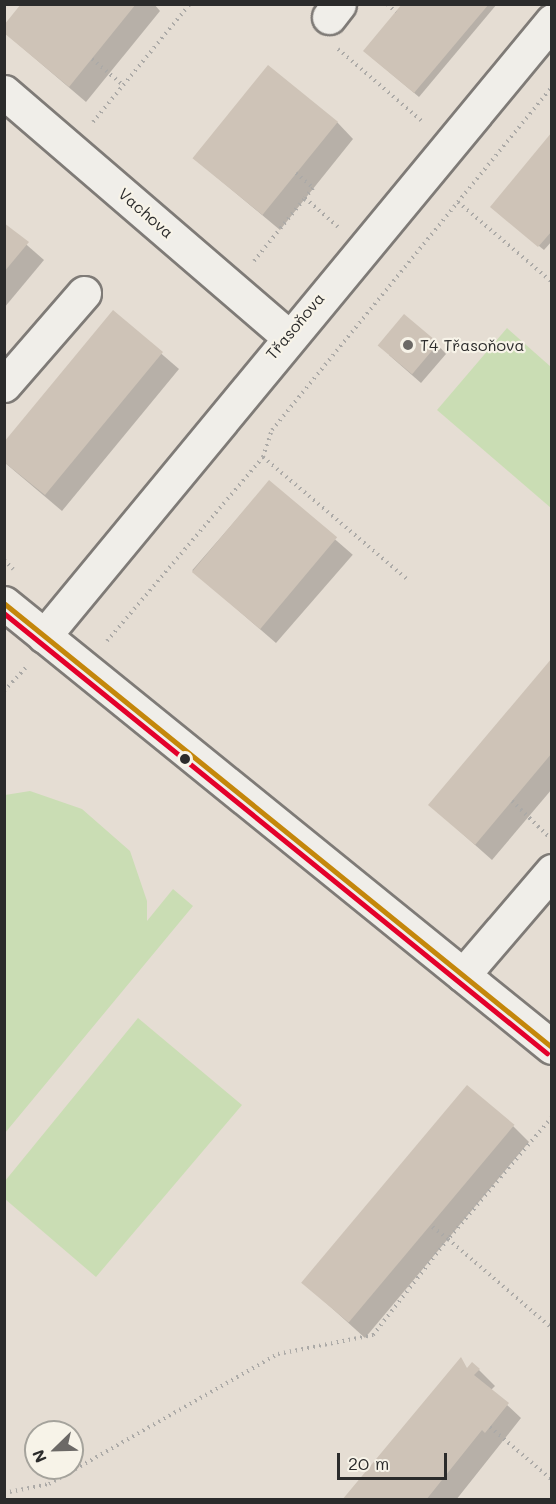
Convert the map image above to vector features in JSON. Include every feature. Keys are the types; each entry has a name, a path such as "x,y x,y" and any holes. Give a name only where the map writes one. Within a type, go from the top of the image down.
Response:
{"street":[{"name":"Třasoňova","path":"44,636 287,335 552,21"},
{"name":"Vachova","path":"4,92 287,335"},
{"path":"4,385 84,293"},
{"path":"4,603 552,1047"},
{"path":"463,975 552,871"}],"path":[{"path":"84,132 189,4"},
{"path":"387,4 396,12"},
{"path":"338,21 338,50 448,144"},
{"path":"92,59 123,85"},
{"path":"107,641 263,457 272,430 552,87"},
{"path":"251,264 313,188 296,173"},
{"path":"305,198 362,246"},
{"path":"458,202 552,282"},
{"path":"242,257 260,271"},
{"path":"263,457 407,579"},
{"path":"4,692 26,667"},
{"path":"4,1493 50,1484 278,1354 373,1335 448,1239 552,1117"},
{"path":"430,1225 552,1328"},
{"path":"490,1427 552,1480"}],"green space":[{"path":"507,328 551,367 551,508 437,410"},
{"path":"30,791 82,809 130,851 147,901 147,921 173,889 193,906 5,1133 5,795"},
{"path":"138,1018 242,1105 96,1277 5,1199 5,1181"}],"building":[{"path":"21,4 136,4 69,87 4,33 4,25"},
{"path":"402,4 489,4 414,93 363,51"},
{"path":"268,65 338,122 262,215 192,158"},
{"path":"552,132 552,231 538,247 490,207"},
{"path":"4,223 29,242 4,272"},
{"path":"113,310 163,352 45,495 4,462 4,442"},
{"name":"T4 Třasoňova","path":"404,314 438,343 412,374 378,345"},
{"path":"269,480 337,537 260,629 192,572"},
{"path":"552,658 552,753 475,845 428,805"},
{"path":"467,1085 514,1125 349,1322 301,1283"},
{"path":"461,1357 467,1368 472,1362 480,1369 474,1375 509,1403 485,1433 482,1430 426,1500 342,1500"}],"transit line":[{"path":"4,603 552,1047"},
{"path":"4,613 547,1053"}],"place":[{"name":"T4 Třasoňova","path":"408,345"}]}
